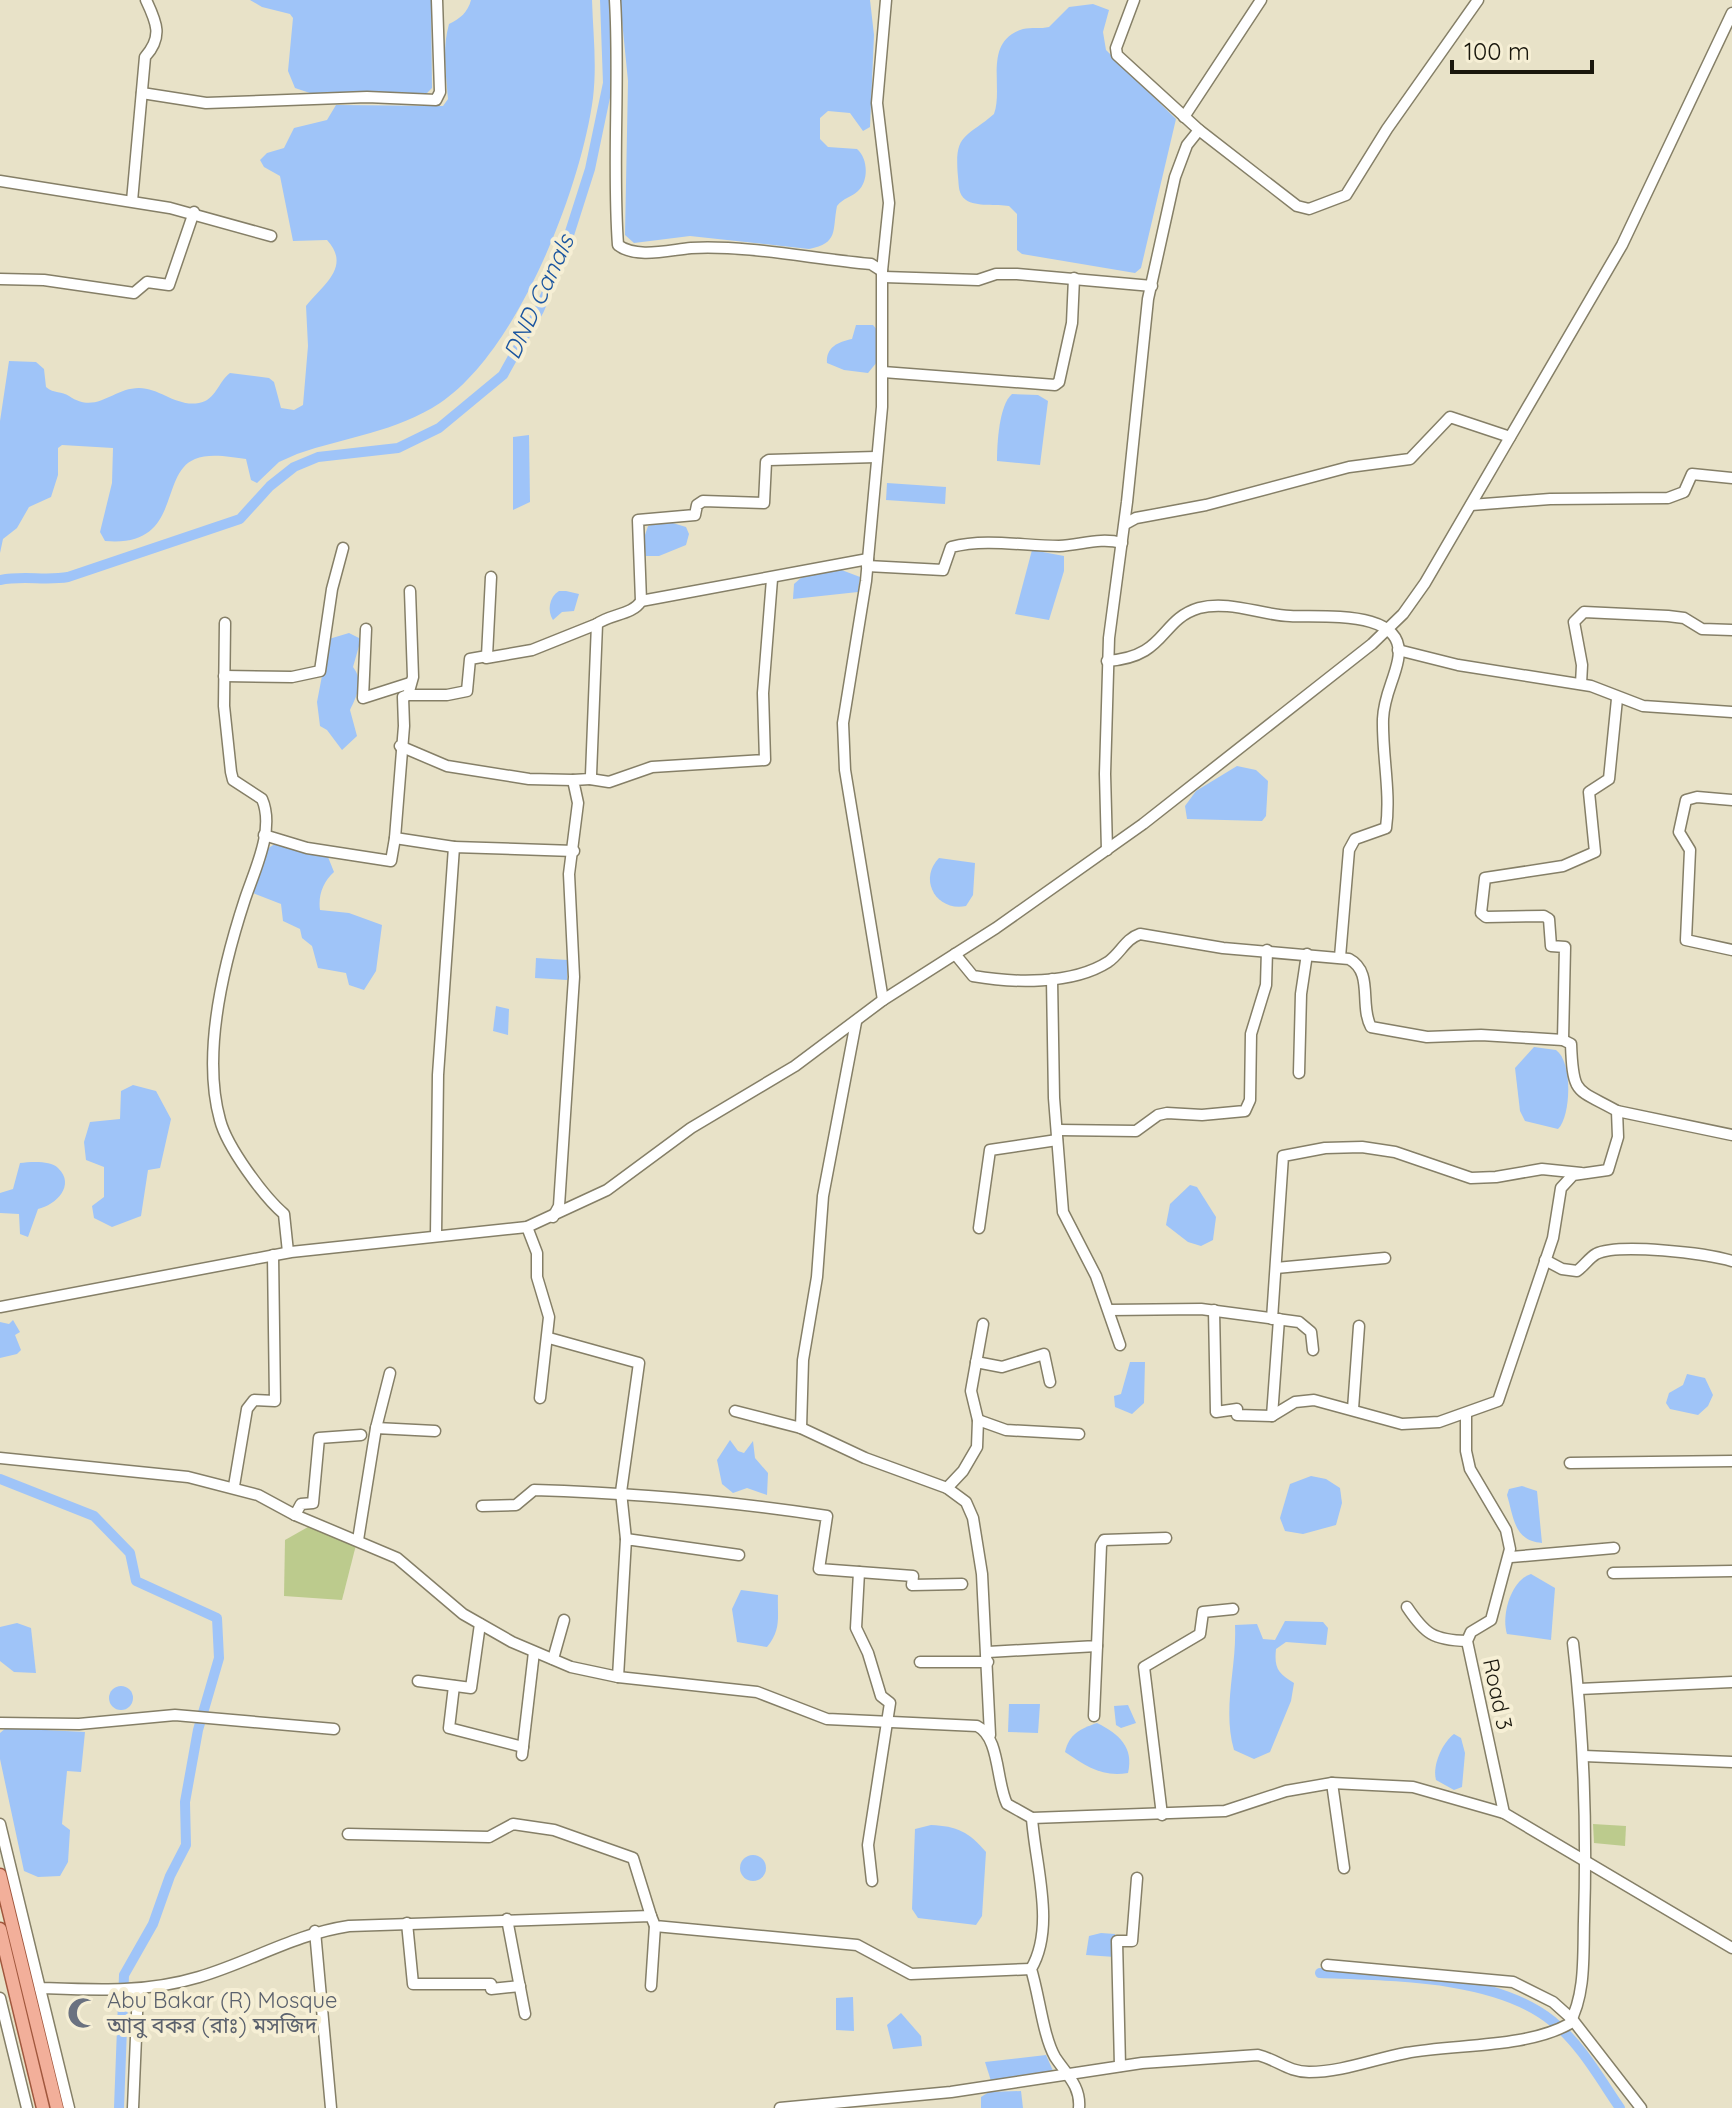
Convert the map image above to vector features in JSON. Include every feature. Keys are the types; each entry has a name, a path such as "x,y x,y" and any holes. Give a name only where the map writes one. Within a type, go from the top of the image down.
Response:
{"main road":[{"path":"0,1875 57,2108"},
{"path":"0,1929 43,2108"}],"street":[{"path":"132,201 145,57 155,47 158,23 146,0"},
{"path":"142,93 206,103 367,97 436,100 440,92 437,0"},
{"path":"615,0 618,81 614,127 618,245 657,252 700,248 753,250 871,264 883,274 978,280 1002,274 1152,286"},
{"path":"883,1000 845,770 843,732 868,563 883,372 883,274 889,203 877,103 886,0"},
{"path":"1134,0 1118,42 1117,55 1199,130 1297,206 1309,209 1346,195 1387,129 1478,0"},
{"path":"1184,117 1261,0"},
{"path":"0,1307 288,1252 527,1227 553,1217 607,1190 691,1128 795,1066 883,1000 1107,850 1331,680 1388,629 1425,583 1622,245 1732,13"},
{"path":"1107,850 1107,661 1152,286 1175,177 1187,145 1199,130"},
{"path":"0,181 194,212 271,236"},
{"path":"0,279 44,280 134,293 147,282 169,285 194,212"},
{"path":"883,372 1055,385 1059,382 1070,335 1074,278"},
{"path":"1125,524 1136,518 1206,505 1349,467 1410,459 1426,446 1450,417 1510,437"},
{"path":"264,835 318,851 391,861 404,726 403,697 462,694 467,691 470,659 532,650 635,609 641,601 640,517 689,517 695,515 697,505 703,501 764,503 766,462 769,460 876,457"},
{"path":"1471,505 1550,499 1668,498 1684,492 1692,474 1732,478"},
{"path":"641,601 868,563 943,570 951,547 970,544 1062,546 1103,540 1122,543"},
{"path":"224,676 292,677 320,671 334,579 343,548"},
{"path":"486,658 491,577"},
{"path":"400,746 447,766 529,779 609,782 652,767 765,760 763,693 772,579"},
{"path":"408,695 410,591"},
{"path":"1107,661 1138,657 1183,617 1198,609 1216,606 1278,616 1372,620 1388,629 1398,650 1398,661 1386,691 1383,713 1386,828 1355,839 1349,850 1340,957"},
{"path":"1581,684 1582,665 1574,622 1584,612 1668,616 1684,618 1702,629 1732,630"},
{"path":"225,623 224,676 231,772 233,780 262,799 266,808 264,835 225,965 217,1018 216,1085 220,1123 260,1192 284,1214 288,1252"},
{"path":"590,779 597,624"},
{"path":"366,629 363,698 410,683"},
{"path":"1398,650 1468,667 1581,684 1617,699 1665,709 1732,712"},
{"path":"1563,1040 1565,947 1551,946 1549,919 1544,916 1486,917 1481,913 1481,891 1485,878 1563,866 1595,852 1589,792 1609,779 1617,699"},
{"path":"553,1217 559,1206 574,977 569,874 578,803 573,780"},
{"path":"1732,800 1686,800 1679,832 1690,850 1686,940 1732,950"},
{"path":"395,838 454,847 574,851"},
{"path":"436,1235 438,1075 454,847"},
{"path":"955,954 973,976 1019,982 1052,979 1108,962 1130,937 1140,934 1223,948 1340,957 1359,964 1364,974 1364,1015 1371,1027 1427,1037 1481,1035 1563,1040 1571,1044 1576,1086 1585,1097 1617,1111 1732,1135"},
{"path":"979,1228 990,1150 1058,1135 1136,1131 1158,1115 1167,1113 1202,1115 1245,1111 1250,1100 1251,1034 1266,985 1267,950"},
{"path":"1299,1073 1301,994 1307,954"},
{"path":"1052,979 1054,1098 1063,1212 1079,1238 1120,1345"},
{"path":"801,1428 802,1374 817,1277 823,1196 856,1022"},
{"path":"1214,1310 1216,1412 1237,1409 1237,1415 1272,1416 1295,1402 1314,1400 1353,1409 1378,1420 1402,1424 1439,1422 1466,1415 1498,1401 1545,1260 1561,1188 1573,1175 1602,1173 1613,1163 1618,1137 1617,1111"},
{"path":"1272,1416 1283,1156 1325,1148 1362,1147 1395,1152 1471,1178 1542,1169 1583,1174"},
{"path":"527,1227 537,1253 537,1277 549,1317 540,1398"},
{"path":"1545,1260 1570,1271 1577,1271 1597,1254 1611,1252 1681,1250 1732,1261"},
{"path":"234,1486 247,1409 254,1400 275,1401 273,1255"},
{"path":"1276,1268 1385,1258"},
{"path":"1109,1310 1214,1310 1275,1319 1309,1327 1313,1350"},
{"path":"947,1488 963,1471 977,1447 978,1420 971,1391 983,1324"},
{"path":"1353,1409 1359,1326"},
{"path":"549,1338 639,1363 621,1492 626,1539 618,1677"},
{"path":"976,1362 1002,1367 1044,1354 1050,1382"},
{"path":"358,1540 376,1428 390,1373"},
{"path":"735,1411 801,1428 865,1458 947,1488 966,1502 973,1518 982,1574 991,1739 998,1781 1007,1804 1032,1818 1162,1815 1242,1808 1286,1791 1332,1783 1413,1787 1504,1813 1732,1948"},
{"path":"1466,1415 1470,1469 1506,1530 1511,1557 1614,1548"},
{"path":"978,1420 1006,1430 1079,1434"},
{"path":"376,1428 435,1431"},
{"path":"295,1515 301,1504 313,1503 319,1438 361,1435"},
{"path":"0,1458 103,1466 234,1486 397,1558 463,1614 553,1659 618,1677 757,1692 827,1719 967,1724 985,1730 991,1739"},
{"path":"1570,1463 1732,1461"},
{"path":"482,1506 516,1505 534,1490 621,1492 647,1498 743,1503 827,1516 819,1569 913,1576 912,1585 962,1584"},
{"path":"1094,1716 1101,1545 1104,1540 1166,1538"},
{"path":"626,1539 739,1555"},
{"name":"Road 3","path":"1504,1813 1467,1641 1471,1632 1491,1620 1511,1557"},
{"path":"1613,1573 1732,1571"},
{"path":"859,1572 856,1628 881,1696 890,1703 868,1845 872,1881"},
{"path":"1407,1607 1422,1629 1434,1636 1467,1641"},
{"path":"1162,1815 1144,1667 1200,1634 1203,1612 1233,1609"},
{"path":"553,1659 564,1620"},
{"path":"418,1681 471,1688 480,1624"},
{"path":"780,2108 829,2106 951,2092 1120,2066 1258,2055 1271,2058 1285,2069 1329,2071 1443,2047 1552,2033 1570,2021 1582,1977 1586,1862 1584,1756 1573,1643"},
{"path":"920,1662 1097,1646"},
{"path":"454,1686 449,1728 522,1751 534,1652"},
{"path":"1579,1689 1732,1682"},
{"path":"0,1723 79,1724 175,1715 334,1729"},
{"path":"1584,1756 1732,1762"},
{"path":"1332,1783 1344,1868"},
{"path":"1032,1818 1034,1852 1044,1890 1038,1958 1031,1969 1053,2053 1070,2074 1079,2095 1079,2108"},
{"path":"0,1824 69,2108"},
{"path":"348,1834 489,1837 513,1824 554,1830 633,1858 653,1921 651,1986"},
{"path":"1120,2066 1117,1941 1132,1941 1137,1878"},
{"path":"40,1988 138,1990 199,1977 315,1931 507,1919 653,1921 857,1945 911,1974 1031,1969"},
{"path":"507,1919 525,2014"},
{"path":"407,1923 413,1984 491,1984 491,1989 520,1986"},
{"path":"315,1931 331,2108"},
{"path":"1327,1965 1506,1979 1553,2002 1641,2108"},
{"path":"133,2108 138,1990"},
{"path":"0,1998 27,2108"}],"green space":[{"path":"308,1527 356,1545 342,1600 284,1596 285,1540"},
{"path":"1593,1824 1626,1826 1625,1846 1594,1843"}],"water":[{"path":"250,0 431,0 432,88 427,93 416,95 316,95 295,88 288,71 293,18 290,14 262,7"},
{"path":"471,0 592,0 595,73 586,135 560,220 520,307 495,346 468,379 423,413 388,427 297,454 279,462 257,483 251,480 246,459 213,456 195,459 184,467 176,479 158,522 147,533 130,540 105,541 100,532 112,483 113,448 62,445 58,448 58,475 51,497 29,507 17,528 3,539 0,553 0,421 9,361 36,362 44,369 46,387 88,403 139,388 191,404 199,403 213,395 230,373 269,378 274,382 281,408 294,410 303,405 308,346 306,306 332,276 337,259 327,240 293,241 280,176 264,167 260,160 267,153 284,148 294,128 327,120 336,105 443,106 448,99 445,52 449,24 463,15"},
{"path":"620,0 870,0 874,35 870,127 863,131 850,113 828,111 820,118 820,139 828,147 857,149 866,170 862,187 837,206 830,239 809,249 690,236 634,243 625,235 628,81"},
{"path":"1093,4 1109,10 1103,32 1106,50 1176,119 1141,268 1135,273 1022,254 1017,250 1017,214 1009,206 970,202 959,187 957,163 960,144 994,114 998,54 1003,44 1010,35 1023,29 1049,27 1069,7"},
{"path":"856,325 873,325 878,331 877,362 868,373 844,370 827,363 831,349 852,339"},
{"path":"1012,394 1038,395 1048,401 1040,465 997,461 1004,407"},
{"path":"529,435 530,502 513,510 513,437"},
{"path":"887,483 946,487 945,504 886,500"},
{"path":"666,521 686,527 689,534 686,545 659,556 646,556 643,541 648,526"},
{"path":"1032,550 1064,556 1064,571 1049,620 1015,614"},
{"path":"839,569 860,577 858,592 793,599 794,584 802,577"},
{"path":"559,591 579,594 574,611 562,612 553,620 551,600"},
{"path":"349,633 361,639 353,667 358,688 350,710 357,736 342,750 327,730 320,726 317,702 329,639"},
{"path":"1237,766 1256,770 1268,781 1266,816 1262,821 1187,819 1185,806 1196,791"},
{"path":"275,844 328,857 334,872 322,889 320,910 349,913 382,925 376,971 364,990 349,985 346,973 318,968 312,946 302,938 300,929 283,921 281,904 253,893 265,850"},
{"path":"939,858 975,863 973,895 966,906 946,904 933,892 930,875"},
{"path":"536,958 568,960 567,980 535,978"},
{"path":"496,1006 509,1009 508,1035 493,1031"},
{"path":"1534,1047 1556,1050 1565,1066 1568,1101 1558,1129 1525,1121 1520,1111 1515,1068"},
{"path":"133,1085 156,1091 171,1119 160,1168 148,1170 141,1216 112,1227 94,1218 92,1206 104,1197 104,1167 86,1160 84,1142 90,1122 120,1119 121,1091"},
{"path":"20,1163 54,1165 65,1181 57,1199 38,1209 28,1237 20,1234 19,1214 0,1213 0,1193 13,1189"},
{"path":"1190,1185 1197,1187 1216,1217 1213,1240 1201,1246 1188,1242 1166,1225 1170,1204"},
{"path":"13,1320 20,1332 15,1335 21,1350 0,1358 0,1322 9,1324"},
{"path":"1130,1362 1145,1362 1144,1403 1132,1414 1115,1407 1114,1396 1121,1394"},
{"path":"1687,1374 1705,1378 1713,1395 1708,1406 1698,1415 1670,1409 1666,1403 1669,1393 1683,1385"},
{"path":"730,1440 738,1451 744,1453 753,1441 755,1458 768,1473 767,1495 747,1488 733,1493 722,1484 717,1460"},
{"path":"1311,1476 1326,1479 1340,1488 1342,1503 1336,1525 1303,1534 1285,1531 1280,1518 1290,1484"},
{"path":"1522,1486 1537,1491 1542,1543 1526,1538 1514,1520 1507,1495 1509,1489"},
{"path":"1531,1574 1555,1588 1551,1640 1507,1634 1505,1617 1509,1599 1518,1583"},
{"path":"741,1590 778,1595 777,1628 767,1647 737,1642 732,1609"},
{"path":"1285,1621 1323,1622 1328,1628 1326,1645 1286,1642 1276,1649 1278,1669 1294,1683 1291,1701 1270,1752 1254,1759 1234,1750 1231,1734 1229,1719 1235,1625 1257,1624 1263,1639 1275,1640"},
{"path":"17,1623 31,1628 36,1673 14,1672 0,1661 0,1627"},
{"path":"121,1686 129,1690 133,1698 129,1706 121,1710 113,1706 109,1698 113,1690"},
{"path":"1009,1704 1040,1704 1038,1733 1008,1732"},
{"path":"1128,1705 1136,1723 1121,1728 1116,1725 1114,1706"},
{"path":"1097,1723 1123,1742 1129,1756 1128,1773 1110,1774 1095,1770 1065,1752 1076,1733"},
{"path":"6,1728 85,1732 81,1772 67,1771 62,1824 70,1830 68,1862 60,1876 38,1877 24,1871 0,1759 0,1733"},
{"path":"1454,1734 1461,1738 1465,1753 1462,1787 1454,1790 1436,1780 1435,1768 1439,1755"},
{"path":"931,1825 962,1831 986,1852 982,1916 976,1925 918,1918 912,1909 915,1829"},
{"path":"753,1855 762,1859 766,1868 762,1877 753,1881 744,1877 740,1868 744,1859"},
{"path":"1115,1934 1115,1957 1086,1955 1089,1936"},
{"path":"853,1997 854,2031 836,2030 836,1998"},
{"path":"901,2013 921,2036 922,2046 893,2049 887,2025"},
{"path":"1046,2055 1054,2073 991,2081 985,2062"},
{"path":"1021,2091 1023,2108 981,2108 981,2097 989,2092"}],"waterway":[{"name":"DND Canals","path":"0,580 68,577 240,519 270,486 294,467 318,457 398,448 439,428 503,375 539,310 561,260 590,169 608,83 605,0"},
{"path":"0,1479 94,1516 130,1553 136,1581 217,1618 219,1658 198,1730 185,1802 186,1845 170,1876 153,1924 124,1975 119,2108"},
{"path":"1320,1973 1441,1981 1472,1986 1529,2006 1552,2021 1572,2040 1620,2108"}],"place":[{"name":"Abu Bakar (R) Mosque আবু বকর (রাঃ) মসজিদ","path":"83,2013"}]}
